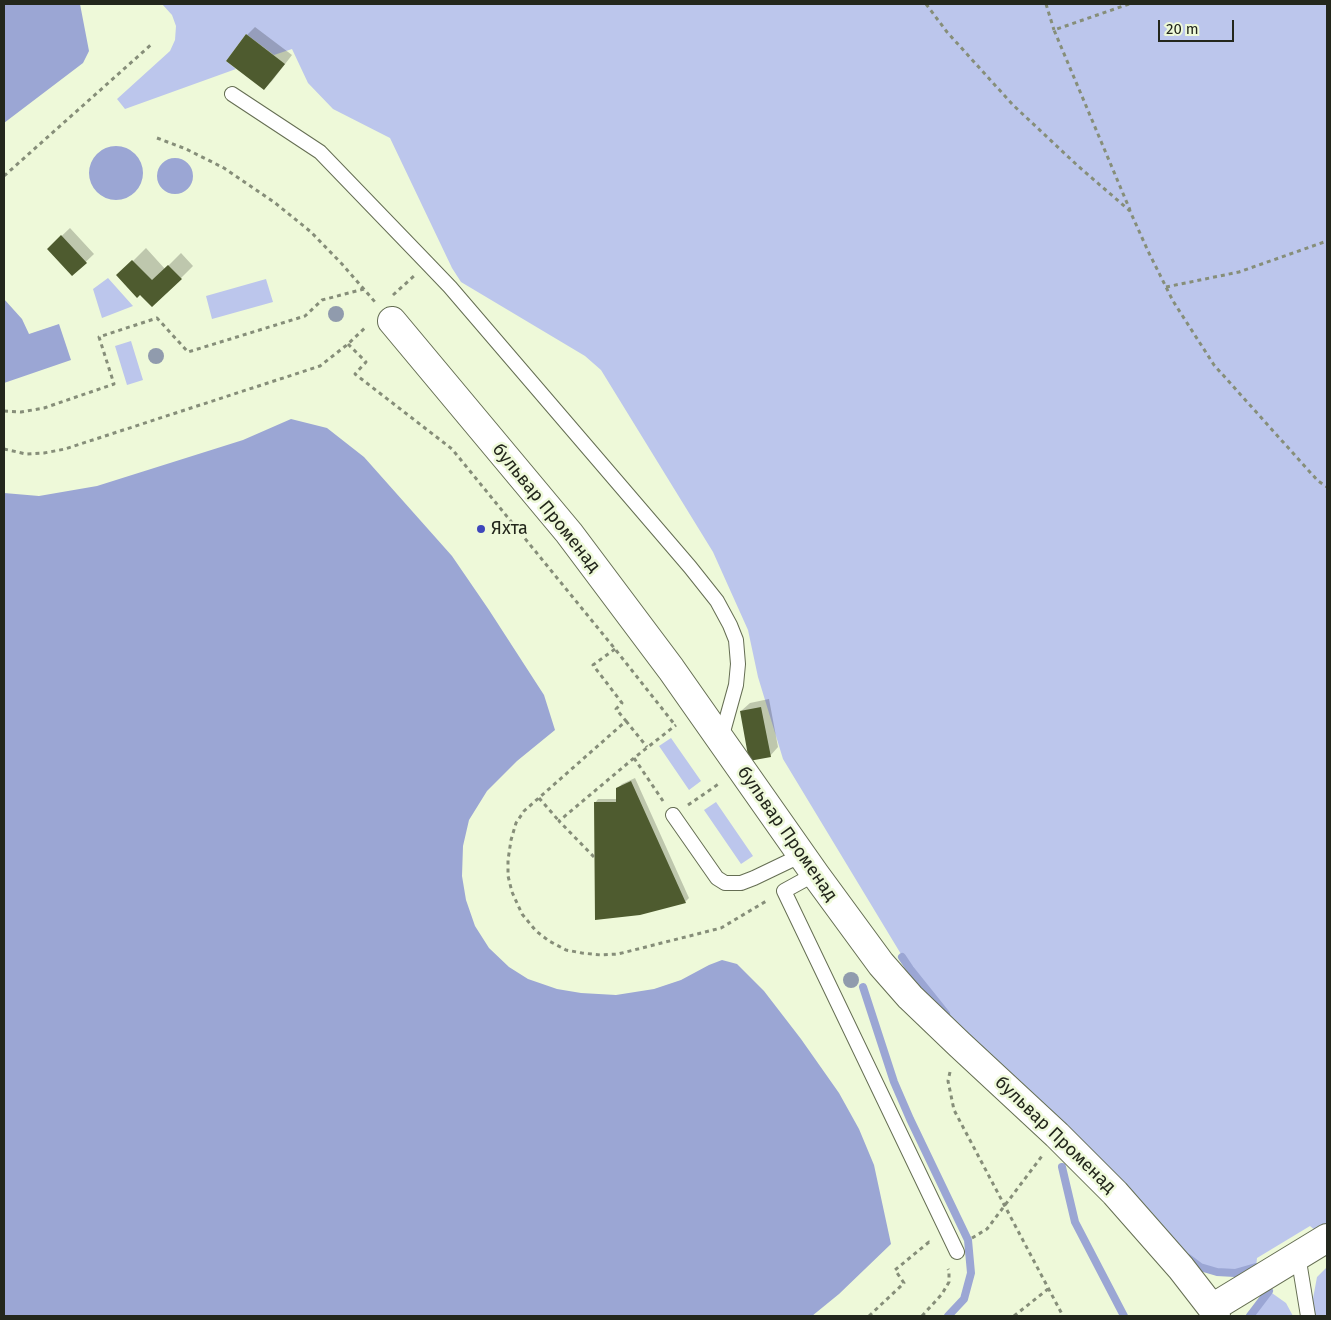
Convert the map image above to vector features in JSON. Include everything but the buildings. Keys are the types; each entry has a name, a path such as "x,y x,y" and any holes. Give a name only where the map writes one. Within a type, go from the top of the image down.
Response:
{"street":[{"name":"бульвар Променад","path":"383,315 569,533 671,668 808,865 881,964 910,997 958,1044 1058,1135 1115,1193 1181,1268 1214,1312"},
{"path":"1214,1312 1298,1255 1327,1238"}],"lane":[{"path":"232,94 320,152 439,275 690,567 717,601 730,624 736,640 738,664 736,685 721,740"},
{"path":"673,815 717,878 725,883 741,883 808,865"},
{"path":"808,865 784,891 957,1252"},
{"path":"1298,1255 1308,1316"}],"path":[{"path":"926,4 947,32 1013,105 1078,166 1130,211"},
{"path":"1046,4 1054,30 1130,211 1173,301 1214,365 1318,481 1327,487"},
{"path":"1054,30 1129,4"},
{"path":"4,176 153,43"},
{"path":"157,138 186,149 224,168 274,202 311,232 364,288 383,315"},
{"path":"1166,287 1239,272 1327,241"},
{"path":"4,449 26,454 65,449 320,366 383,315 414,276"},
{"path":"4,411 21,412 44,408 114,384 99,336 157,318 188,352 305,316 322,300 364,288"},
{"path":"348,344 366,362 355,374 452,449 676,726"},
{"path":"614,648 593,665 622,703 616,709 647,747"},
{"path":"559,821 647,747 699,708"},
{"path":"626,721 524,811 516,823 511,840 508,876 512,892 522,914 536,931 566,950 600,955 618,954 721,928 768,900"},
{"path":"634,758 673,815 741,769"},
{"path":"539,798 594,857"},
{"path":"958,1044 948,1081 954,1110 1063,1316"},
{"path":"968,1240 987,1229 1058,1135"},
{"path":"869,1316 904,1283 895,1270 929,1242 933,1248"},
{"path":"922,1316 942,1294 949,1282 949,1271 946,1266"},
{"path":"1014,1316 1048,1289"}],"shaded area":[{"path":"4,4 80,4 89,51 83,63 4,123"},
{"path":"162,4 1327,4 1327,1224 1316,1231 1310,1226 1257,1258 1256,1267 1235,1273 1217,1272 1200,1267 1184,1256 944,1012 910,969 783,759 758,677 748,630 713,552 601,370 585,356 461,282 452,268 390,138 333,109 308,83 292,49 274,55 246,34 226,61 236,69 125,109 117,99 170,51 175,40 176,26 172,15"},
{"path":"111,146 121,146 131,150 139,158 143,173 139,188 131,196 121,200 111,200 101,196 93,188 89,178 89,168 93,158 101,150"},
{"path":"175,158 188,163 193,176 188,189 175,194 162,189 157,176 162,163"},
{"path":"108,278 133,306 102,318 93,289"},
{"path":"266,279 273,302 212,319 206,296"},
{"path":"4,299 22,319 29,334 59,324 71,360 4,383"},
{"path":"131,341 143,380 127,385 115,346"},
{"path":"291,419 327,428 364,457 452,556 544,695 555,730 517,761 487,791 469,820 463,846 462,876 466,900 475,926 489,948 509,967 528,979 557,989 581,993 616,995 654,989 681,980 722,960 737,964 764,991 839,1093 859,1129 874,1165 891,1244 839,1294 812,1316 4,1316 4,493 39,496 97,486 243,440"},
{"path":"671,738 701,781 689,790 659,746"},
{"path":"716,802 753,856 741,864 704,810"},
{"path":"1327,1267 1327,1316 1314,1316 1312,1304 1317,1277"},
{"path":"1269,1291 1286,1303 1293,1316 1250,1316"}],"waterway":[{"path":"902,957 946,1014"},
{"path":"863,987 894,1082 968,1240 971,1273 964,1299 948,1316"},
{"path":"1062,1167 1075,1222 1124,1316"},
{"path":"1188,1258 1200,1267 1217,1272 1235,1273 1256,1267"},
{"path":"1250,1316 1269,1291"}],"place":[{"name":"Яхта","path":"481,529"}]}
